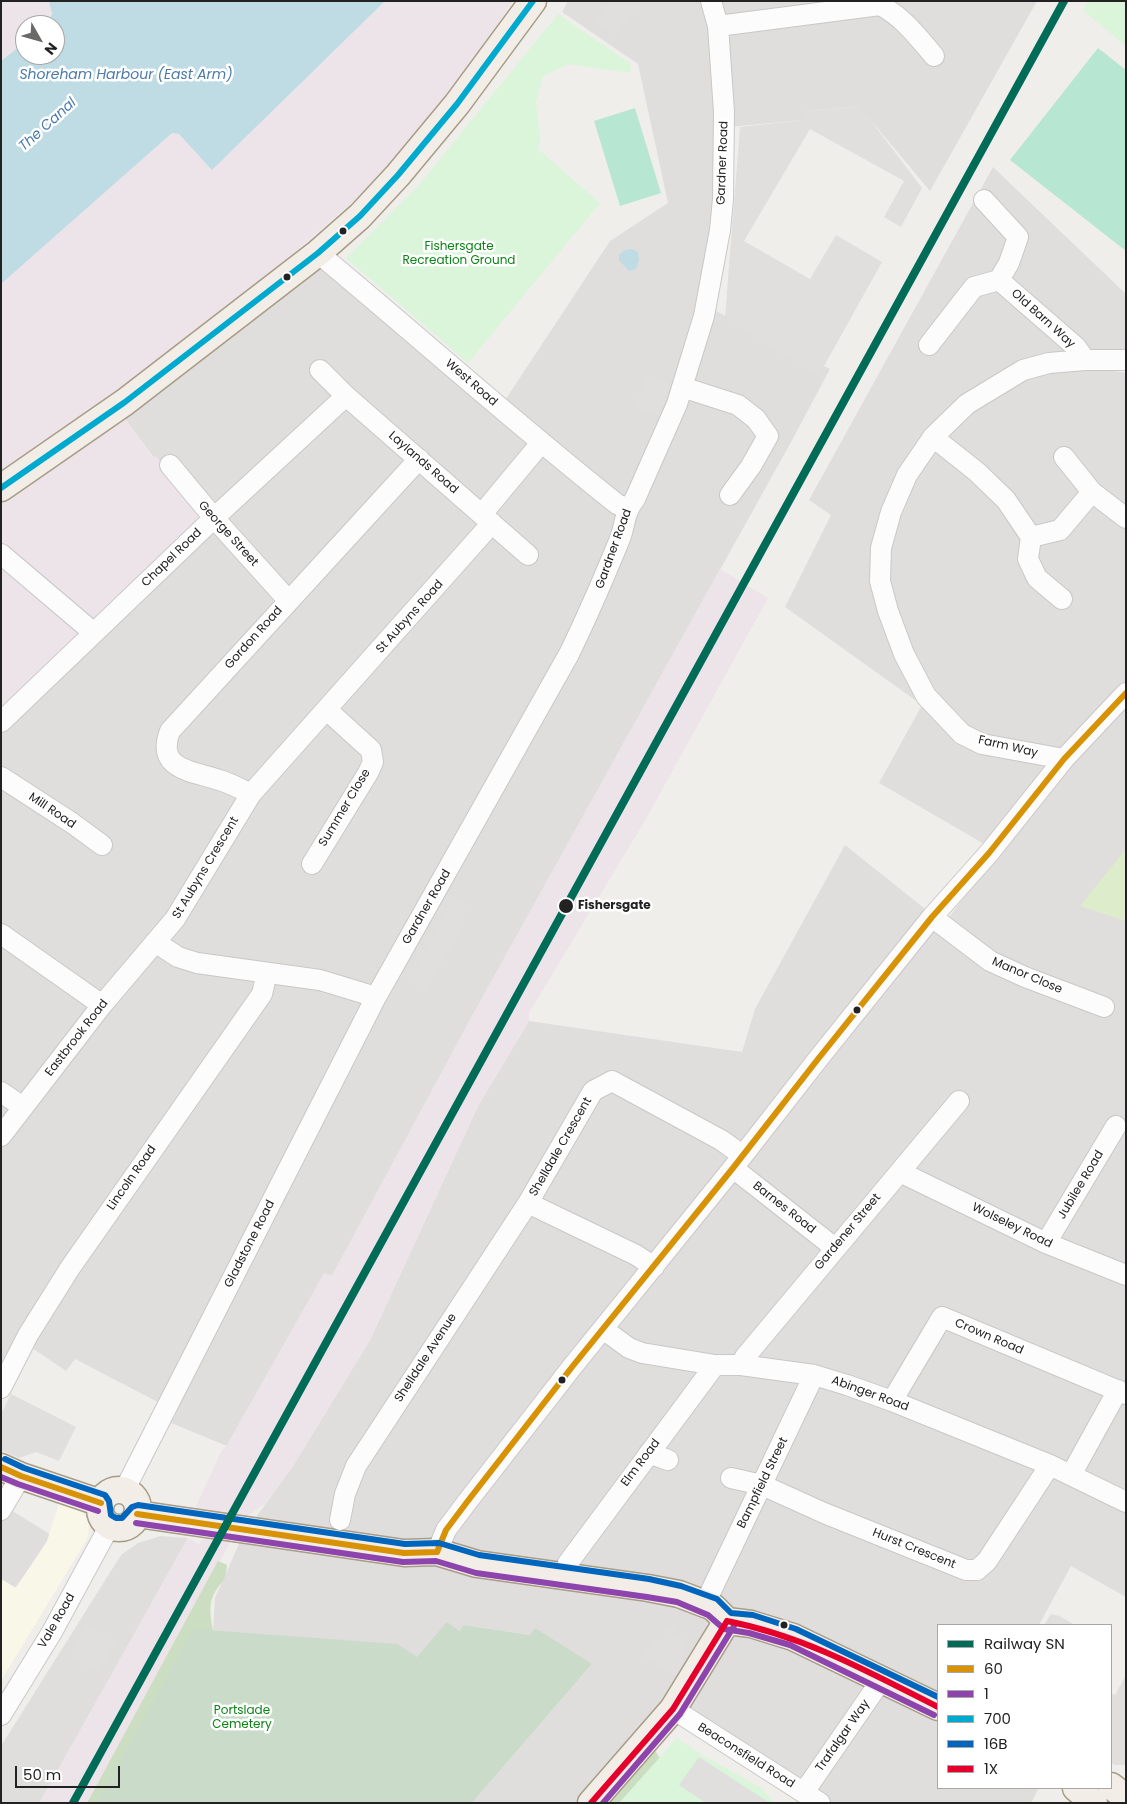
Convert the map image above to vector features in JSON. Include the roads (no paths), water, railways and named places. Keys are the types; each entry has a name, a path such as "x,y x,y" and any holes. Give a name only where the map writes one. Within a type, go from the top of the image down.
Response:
{"main road":[{"path":"1,488 125,402 318,253 360,216 398,175 457,104 533,1"},
{"path":"11,1472 105,1514 116,1528 130,1524 137,1514 136,1501 124,1491 109,1493 105,1514"},
{"path":"137,1514 404,1553 437,1552 477,1564 679,1594 713,1607 727,1621 751,1624 793,1637 937,1706"},
{"path":"591,1803 673,1709 727,1621"}],"street":[{"name":"Gardner Road","path":"376,997 569,654 622,536 628,509 635,499 682,388 704,316 720,230 725,132 718,26 711,1"},
{"path":"718,26 880,5 909,26 934,56"},
{"name":"Old Barn Way","path":"929,345 974,287 999,280 1009,264 1018,237 984,200"},
{"name":"West Road","path":"318,253 541,443 617,504 628,509"},
{"name":"Old Barn Way","path":"999,280 1076,347 1085,360"},
{"name":"Old Barn Way","path":"904,654 888,612 880,581 881,548 891,512 907,475 933,437 968,404 1023,370 1048,363 1085,360 1126,360"},
{"name":"Laylands Road","path":"320,370 346,396 528,555"},
{"path":"682,388 738,405 756,418 768,436 751,466 730,496"},
{"name":"Chapel Road","path":"1,722 214,518 346,396"},
{"path":"933,437 977,472 1006,500 1031,538 1028,559 1037,578 1062,599"},
{"name":"St Aubyns Road","path":"327,710 487,519 541,443"},
{"path":"1064,457 1092,492 1126,518"},
{"name":"Gordon Road","path":"252,794 217,779 178,767 173,762 168,751 170,731 419,459"},
{"name":"George Street","path":"170,465 214,518 288,600"},
{"path":"1031,538 1060,530 1092,492"},
{"path":"1,554 94,633"},
{"name":"Farm Way","path":"904,654 926,696 962,734 982,744 1064,759"},
{"path":"437,1552 446,1530 462,1509 818,1059 932,918 989,853 1064,759 1126,693"},
{"name":"St Aubyns Crescent","path":"155,942 175,920 252,794 327,710"},
{"name":"Summer Close","path":"312,864 373,762 371,750 327,710"},
{"name":"Mill Road","path":"1,777 102,845"},
{"name":"Manor Close","path":"932,918 990,961 1025,977 1104,1007"},
{"path":"1,934 102,1005"},
{"path":"155,942 178,957 197,963 320,980 376,997"},
{"name":"Eastbrook Road","path":"1,1136 102,1005 155,942"},
{"name":"Lincoln Road","path":"1,1388 28,1335 70,1268 262,994 267,973"},
{"name":"Gladstone Road","path":"124,1491 376,997"},
{"name":"Shelldale Crescent","path":"654,1267 636,1255 528,1202 593,1091 612,1081 721,1140 738,1162"},
{"path":"1,1092 23,1107"},
{"name":"Gardener Street","path":"740,1366 744,1356 959,1101"},
{"name":"Jubilee Road","path":"1046,1243 1116,1126"},
{"name":"Barnes Road","path":"738,1162 835,1248"},
{"name":"Wolseley Road","path":"900,1172 1046,1243 1126,1275"},
{"name":"Shelldale Avenue","path":"340,1520 345,1494 356,1466 528,1202"},
{"name":"Crown Road","path":"892,1401 942,1317 1122,1392"},
{"name":"Abinger Road","path":"604,1329 629,1348 642,1353 715,1365 740,1366 814,1375 892,1401 1050,1465 1126,1502"},
{"name":"Elm Road","path":"568,1563 715,1365"},
{"name":"Bampfield Street","path":"711,1591 814,1375"},
{"path":"1071,1475 1122,1392"},
{"path":"649,1453 668,1460"},
{"name":"Hurst Crescent","path":"762,1485 824,1513 966,1570 977,1570 987,1562 1050,1465"},
{"path":"1,1510 11,1472"},
{"path":"731,1478 762,1485"},
{"name":"Vale Road","path":"1,1716 52,1632 105,1514"},
{"name":"Trafalgar Way","path":"812,1797 882,1679"},
{"name":"Beaconsfield Road","path":"673,1709 812,1797"}],"water":[{"name":"Shoreham Harbour (East Arm)","path":"49,1 385,1 212,170 179,134 172,133 1,284 1,61 15,50 15,65 65,65 65,15 52,14"},
{"path":"632,249 638,252 639,260 636,269 629,271 619,260 619,255 625,250"}],"rail line":[{"name":"SN","path":"73,1803 1064,1"}],"place":[{"name":"Fishersgate","path":"566,906"}],"water label":[{"name":"The Canal","path":"48,125"}],"park label":[{"name":"Fishersgate Recreation Ground","path":"459,254"},
{"name":"Portslade Cemetery","path":"242,1718"}]}
